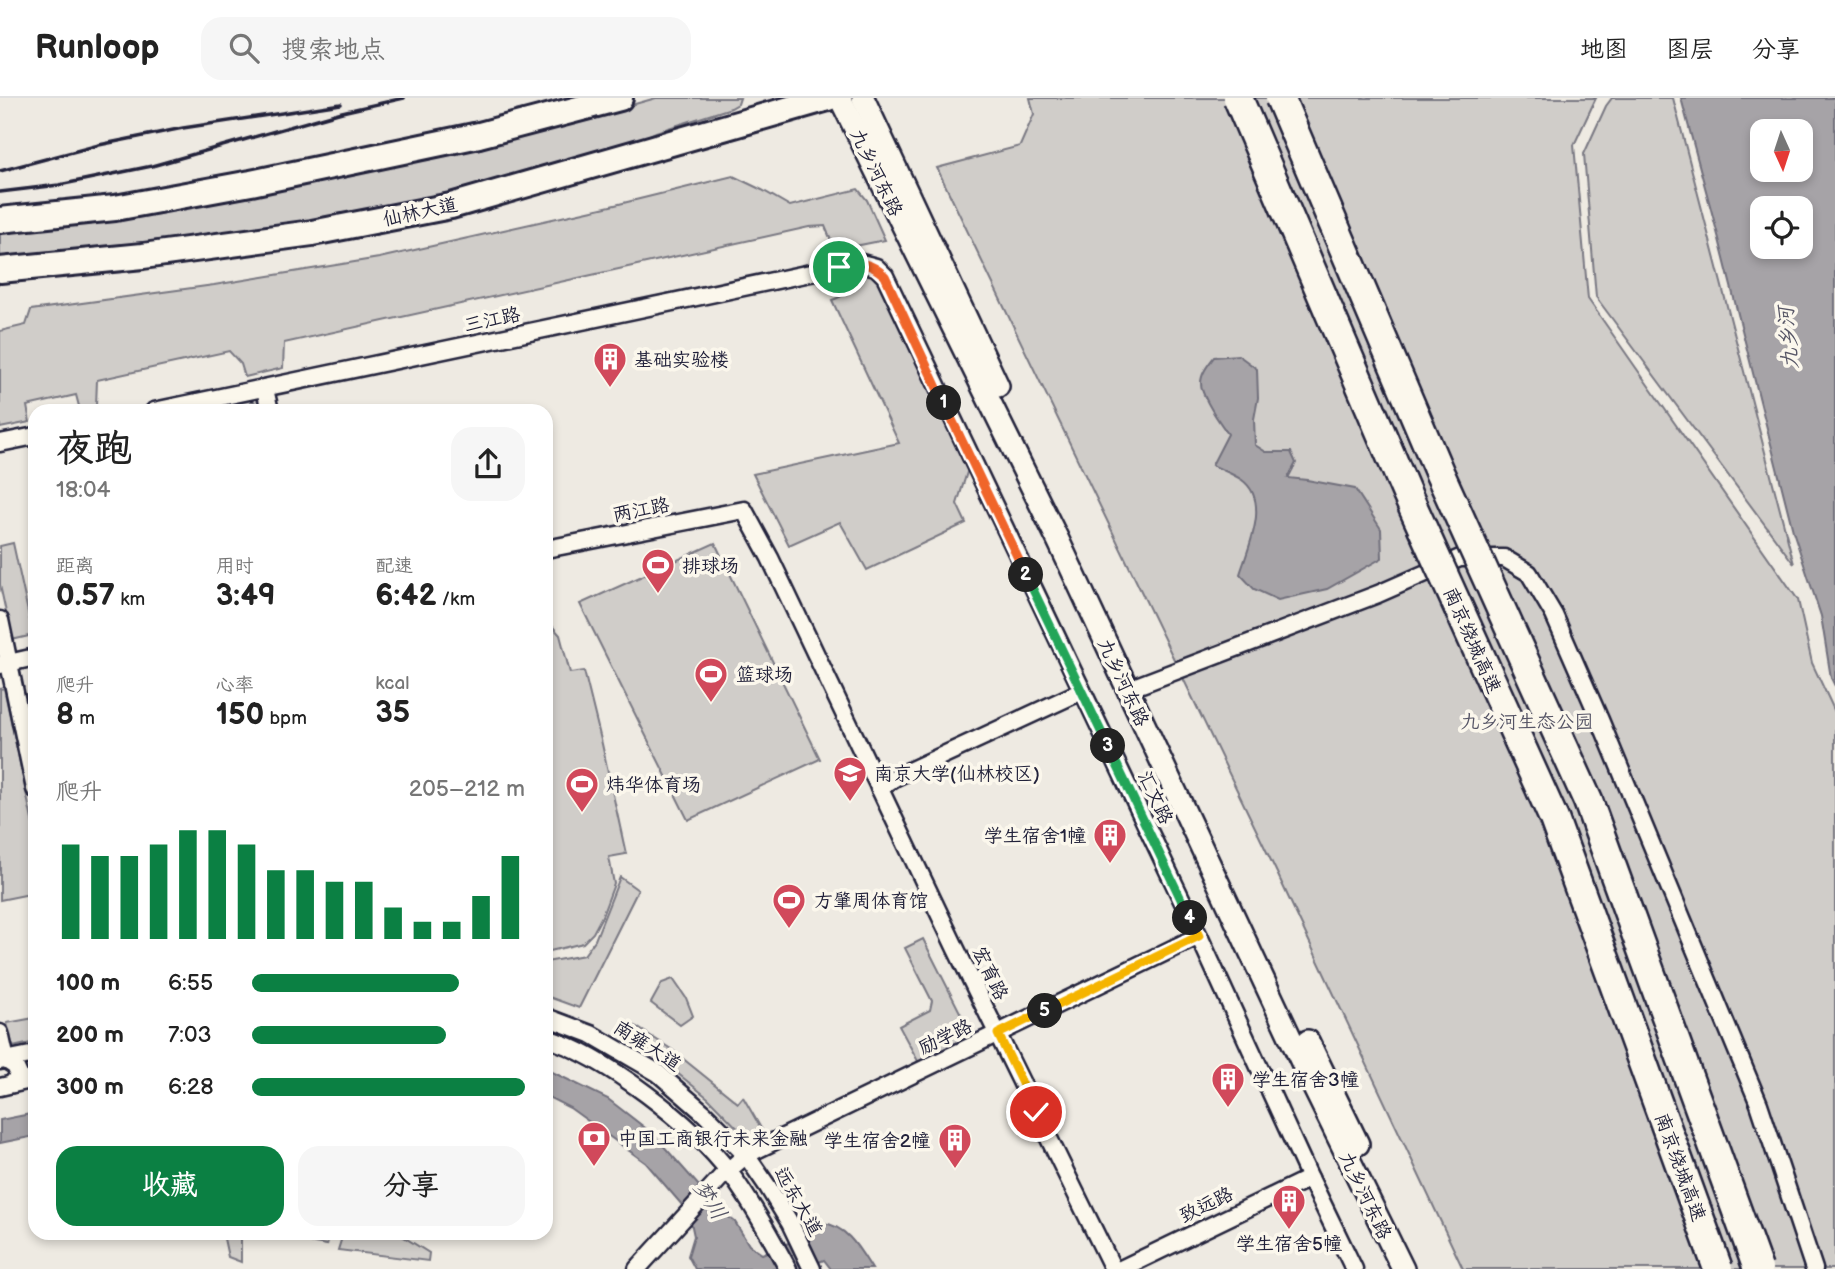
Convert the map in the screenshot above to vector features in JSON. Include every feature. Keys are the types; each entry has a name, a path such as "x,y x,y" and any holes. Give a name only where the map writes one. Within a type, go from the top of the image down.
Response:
{"highway":[{"name":"南京绕城高速","path":"1238,98 1407,494 1554,819 1717,1269"},
{"name":"南京绕城高速","path":"1280,98 1440,474 1588,801 1758,1269"}],"main road":[{"path":"0,220 115,208 251,183 479,135 620,98"},
{"name":"仙林大道","path":"0,270 143,256 312,233 451,206 828,98"},
{"name":"九乡河东路","path":"840,98 1064,552 1307,1073 1403,1269"},
{"name":"九乡河东路","path":"863,98 1139,685 1419,1269"}],"street":[{"name":"汇文路","path":"839,267 861,263 876,267 885,276 1354,1269"},
{"name":"三江路","path":"188,404 839,267"},
{"path":"265,388 268,404"},
{"path":"0,443 28,437"},
{"name":"两江路","path":"553,548 744,510 865,758"},
{"path":"1139,685 1378,594 1460,558 1504,558 1529,573 1554,615 1759,1104 1814,1269"},
{"path":"0,620 4,664 28,761"},
{"path":"4,664 28,659"},
{"path":"879,788 896,777 1082,691"},
{"name":"宏育路","path":"865,758 1113,1269"},
{"name":"励学路","path":"637,1269 746,1155 1199,936"},
{"name":"南雍大道","path":"553,1020 592,1034 659,1073 746,1155"},
{"path":"0,1033 3,1060"},
{"path":"582,1054 592,1034"},
{"path":"553,1040 610,1070 647,1094 708,1148 725,1174 750,1201 788,1269"},
{"path":"3,1060 28,1055"},
{"path":"3,1060 15,1066 19,1075 6,1085"},
{"path":"6,1085 28,1080"},
{"name":"远东大道","path":"746,1155 790,1223 813,1269"},
{"name":"致远路","path":"1121,1269 1310,1178"}],"green space":[{"path":"656,98 740,98 738,104 731,108 656,132 609,153 485,187 311,222 171,242 0,259 0,231 373,171"},
{"name":"九乡河生态公园","path":"1030,98 1596,98 1574,145 1588,299 1798,600 1812,663 1835,712 1835,1269 1463,1269 1277,873 937,168 1020,146 1034,114"},
{"path":"1612,98 1673,98 1794,564 1596,297 1584,154"},
{"path":"733,176 790,206 858,189 867,200 885,240 835,250 825,226 809,227 284,343 283,368 245,377 241,364 229,351 97,380 96,404 78,404 76,395 28,404 28,422 0,428 0,331 26,325 31,310 214,285 379,258"},
{"path":"852,270 870,273 883,286 968,469 957,504 966,523 867,570 840,522 789,545 753,474 899,443 832,300 845,292 846,278"},
{"path":"248,399 256,404 224,404"},
{"path":"13,543 28,612 28,636 12,640 0,585 0,546"},
{"name":"篮球场","path":"715,543 820,759 688,820 580,604"},
{"name":"炜华体育场","path":"553,627 560,635 570,673 584,671 626,854 609,857 614,884 602,916 593,933 583,943 553,950"},
{"path":"4,688 28,801 28,894 0,900 0,689"},
{"path":"620,877 638,890 579,1008 553,999 553,961 584,955 595,940"},
{"path":"923,939 973,1038 919,1063 899,1026 930,1010 932,1001 905,948"},
{"path":"673,979 686,998 693,1016 680,1025 651,1003 662,983"},
{"path":"28,1019 28,1044 13,1047 7,1023"},
{"path":"629,1022 671,1049 738,1103 743,1097 766,1137 752,1143 708,1098 666,1064 621,1034"},
{"path":"224,1240 241,1240 241,1262 228,1257"},
{"path":"297,1240 328,1240 327,1245"},
{"path":"341,1240 408,1240 429,1253 428,1261 338,1250"}],"water":[{"name":"九乡河","path":"1681,98 1835,98 1835,686 1831,678 1821,616 1793,531"},
{"path":"1238,355 1257,369 1255,445 1266,452 1291,452 1296,463 1288,478 1355,489 1381,529 1382,558 1327,589 1278,600 1254,589 1240,574 1255,525 1255,500 1251,489 1242,480 1212,465 1228,434 1207,402 1201,383 1204,372 1214,357"},
{"name":"梦川","path":"553,1072 608,1099 653,1134 722,1212 735,1222 749,1245 762,1254 815,1232 822,1223 846,1233 872,1269 831,1269 824,1260 802,1269 695,1269 688,1256 694,1236 689,1213 646,1163 570,1108 553,1100"},
{"path":"28,1114 28,1137 0,1143 0,1120"}],"railway":[{"path":"0,192 59,185 152,166 342,112 404,98"},
{"path":"0,171 99,145 183,128 341,104"}],"place":[{"name":"基础实验楼","path":"610,389"},
{"name":"排球场","path":"658,595"},
{"name":"篮球场","path":"711,704"},
{"name":"南京大学(仙林校区)","path":"850,803"},
{"name":"炜华体育场","path":"582,814"},
{"name":"学生宿舍1幢","path":"1110,865"},
{"name":"方肇周体育馆","path":"789,930"},
{"name":"学生宿舍3幢","path":"1228,1109"},
{"name":"中国工商银行未来金融","path":"594,1168"},
{"name":"学生宿舍2幢","path":"955,1170"},
{"name":"学生宿舍5幢","path":"1289,1231"}],"route":[{"path":"839,267 861,263 876,267 885,276 1199,936 998,1034 1036,1112"}]}
